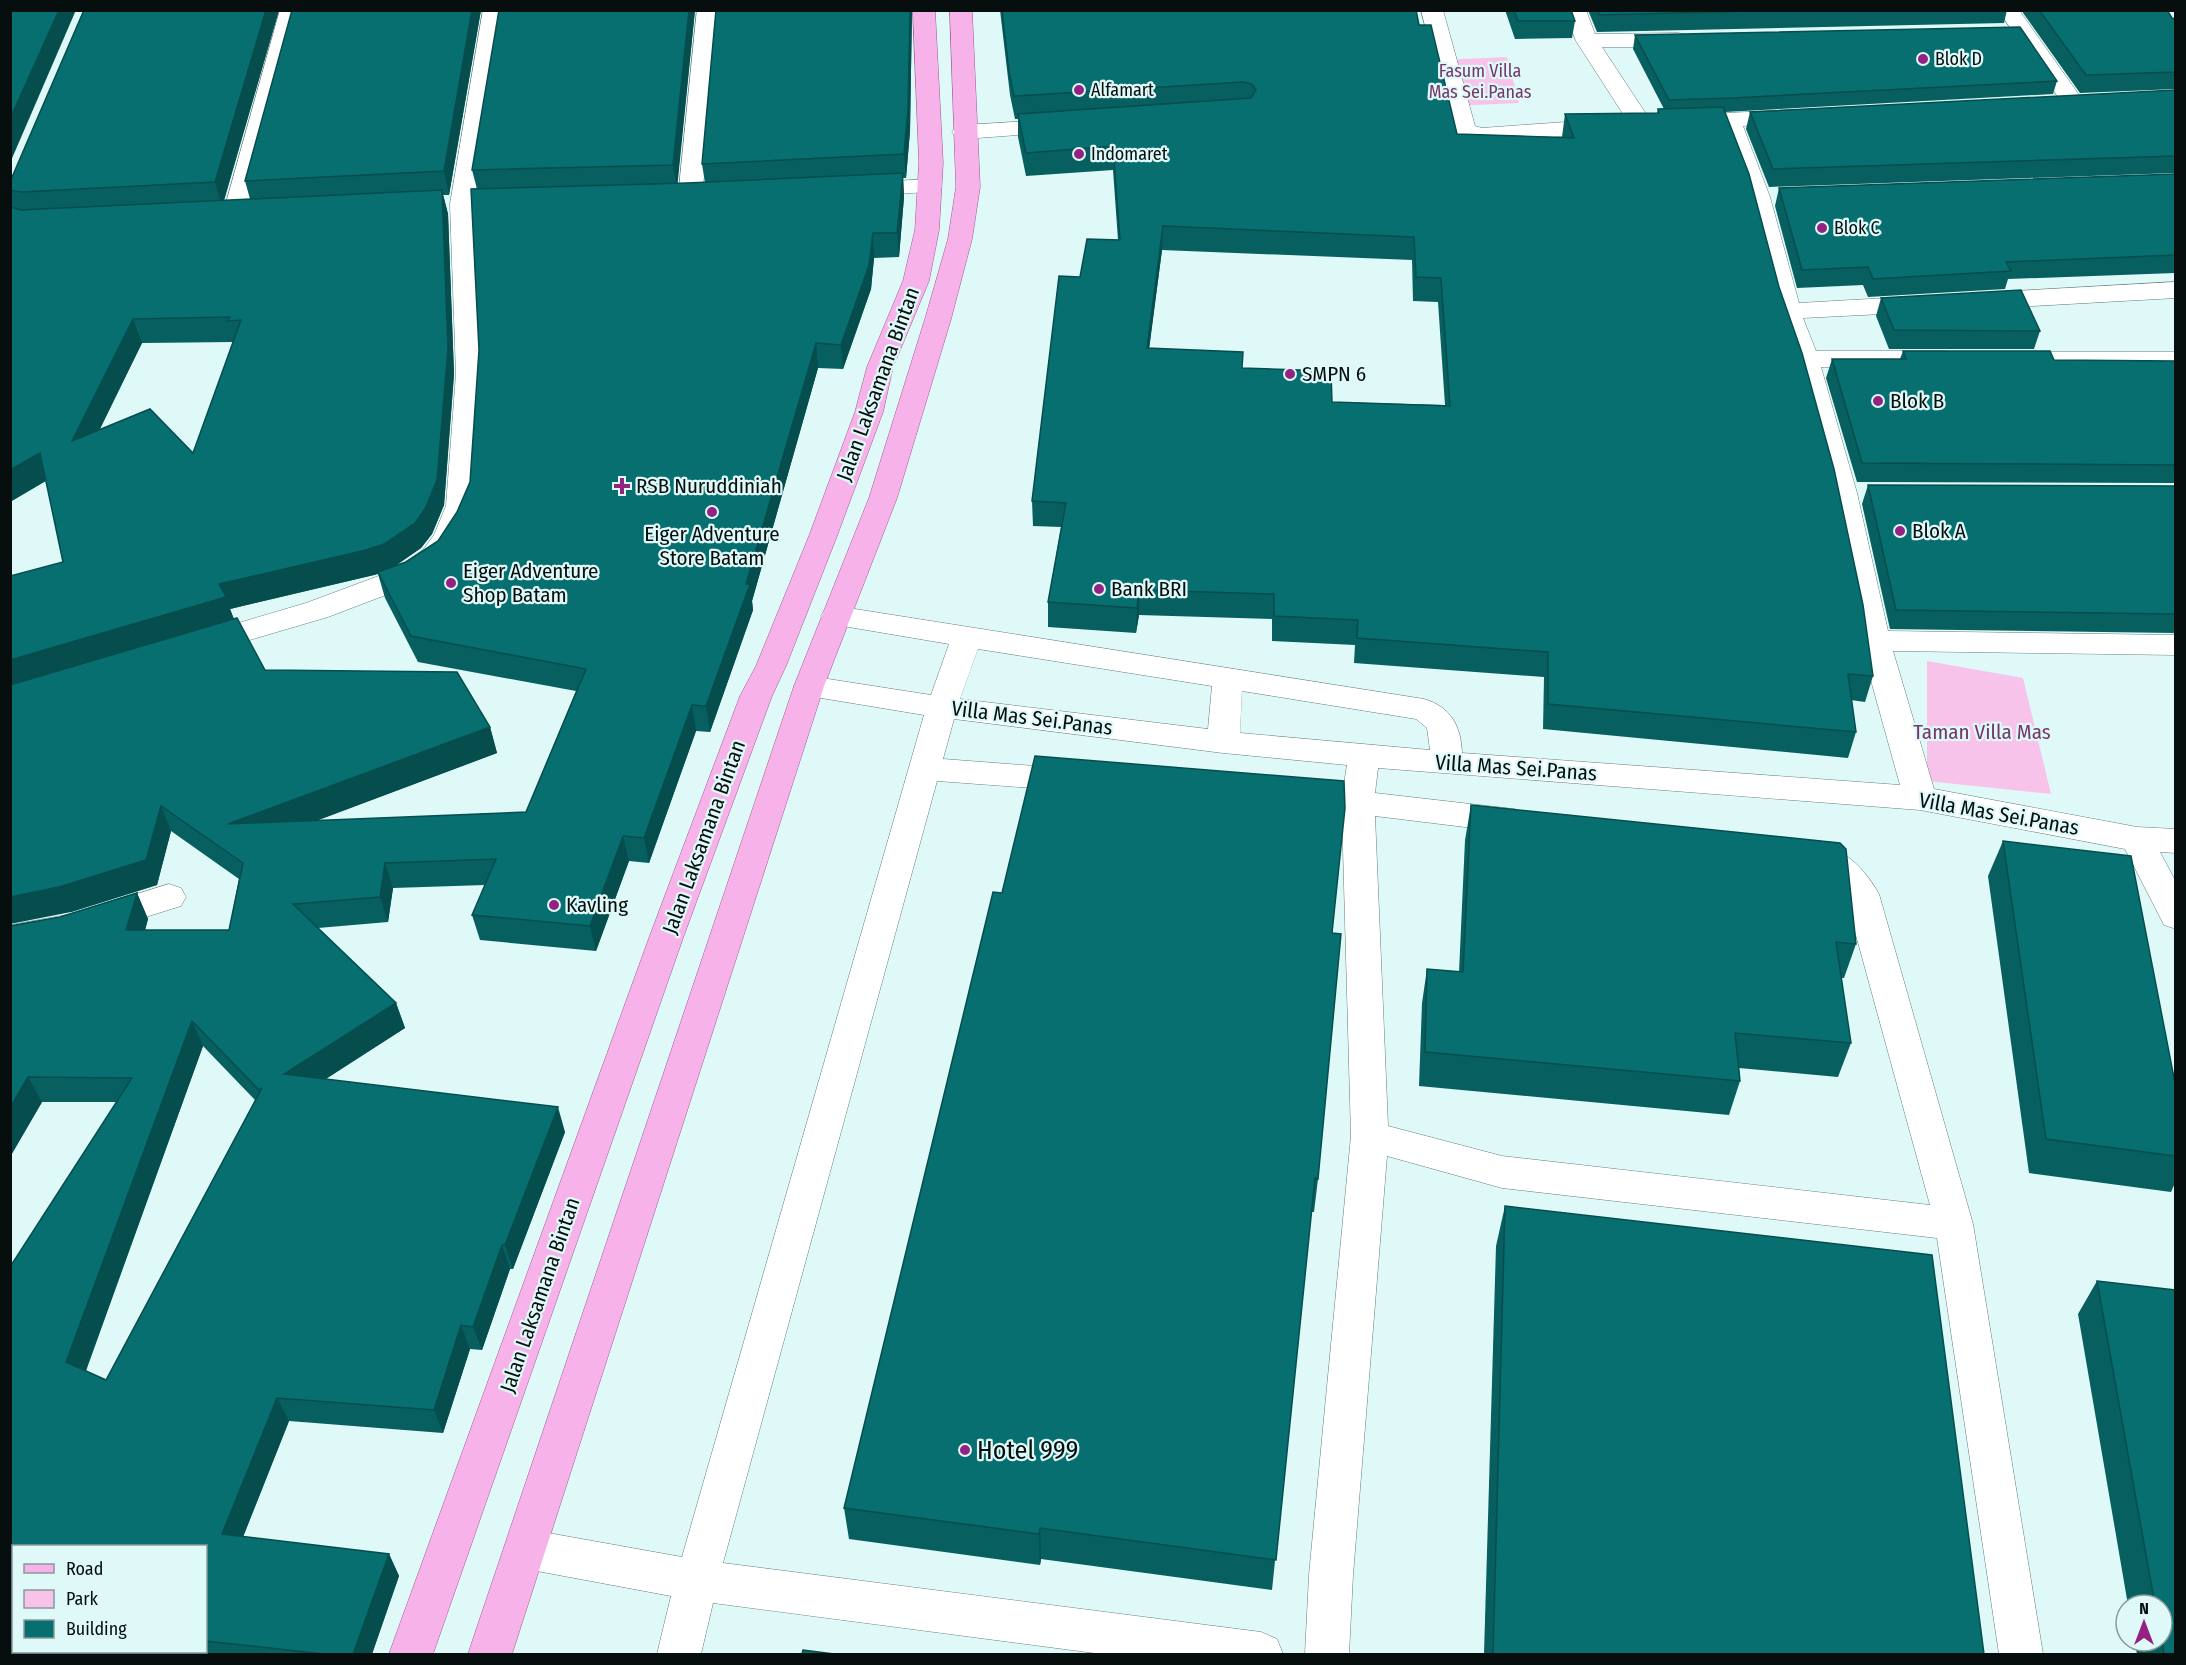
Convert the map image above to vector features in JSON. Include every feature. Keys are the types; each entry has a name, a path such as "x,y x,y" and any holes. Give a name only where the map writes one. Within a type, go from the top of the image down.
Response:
{"main road":[{"name":"Jalan Laksamana Bintan","path":"411,1654 678,905 756,696 771,666 823,536 869,412 880,367 916,281 927,230 930,186 930,124 924,10"},
{"name":"Jalan Laksamana Bintan","path":"490,1654 809,686 883,498 938,319 960,239 968,187 964,132 961,10"}],"street":[{"path":"259,213 223,215 291,10"},
{"path":"181,650 318,610 402,578 433,556 448,536 460,507 469,374 462,204 495,10"},
{"path":"690,198 708,10"},
{"path":"1432,10 1465,131 1482,135 1640,123 1812,116"},
{"path":"1575,10 1587,41 1640,123"},
{"path":"2008,10 2023,31 2084,101 2049,103"},
{"path":"2000,32 2023,31"},
{"path":"1587,41 1696,39"},
{"path":"1729,121 1770,196 1788,311 1854,493 1875,641 1920,798"},
{"path":"964,132 1080,125"},
{"path":"839,191 930,186"},
{"path":"1788,311 2175,290"},
{"path":"1806,359 2175,360"},
{"path":"836,616 1424,710 1437,716 1444,727 1447,763"},
{"path":"679,1654 697,1580 924,769 942,707 967,636"},
{"path":"1875,641 2175,645"},
{"path":"1222,742 1228,678"},
{"name":"Villa Mas Sei.Panas","path":"809,686 942,707 1222,742 1447,763 1920,798 2138,839 2175,841"},
{"path":"1327,1654 1331,1575 1370,1136 1358,802 1364,754"},
{"path":"924,769 1100,782"},
{"path":"1264,795 1358,802 1545,825"},
{"path":"2138,839 2175,916"},
{"path":"1779,853 1836,863 1851,874 1862,894 1954,1224 2021,1654"},
{"path":"10,938 72,927 169,897"},
{"path":"1370,1136 1502,1172 1954,1224"},
{"path":"526,1549 697,1580 1262,1654"}],"green space":[{"name":"Fasum Villa Mas Sei.Panas","path":"1507,57 1519,103 1453,106 1442,60"},
{"name":"Taman Villa Mas","path":"1927,661 2023,678 2051,794 1927,781"}],"building":[{"path":"10,10 59,10 10,119"},
{"path":"84,10 266,10 215,182 21,192 10,190 10,182"},
{"path":"292,10 472,10 444,171 245,181"},
{"path":"499,10 689,10 673,165 472,170"},
{"path":"716,10 910,10 908,108 904,154 702,164"},
{"path":"1002,10 1416,10 1419,25 1431,25 1457,134 1574,138 1565,114 1659,113 1658,109 1723,107 1749,174 1779,287 1802,353 1834,469 1863,605 1873,676 1848,674 1856,732 1548,704 1548,652 1357,638 1358,620 1274,616 1274,594 1139,590 1137,608 1048,602 1066,503 1032,501 1059,276 1080,277 1087,239 1120,240 1113,146 1026,153 1018,114 1251,98 1256,90 1252,84 1243,82 1014,96","holes":["1163,226 1414,237 1416,277 1441,278 1450,406 1332,402 1331,371 1242,368 1243,352 1147,348"]},
{"path":"1514,10 1571,10 1575,21 1518,21"},
{"path":"1598,10 1792,10 1599,15"},
{"path":"2039,10 2167,10 2175,19 2175,72 2086,75"},
{"path":"2020,27 2057,81 1669,100 1635,35"},
{"path":"2175,90 2175,156 1773,169 1750,112"},
{"path":"903,173 897,233 873,233 869,265 841,345 816,343 746,584 750,584 706,706 692,705 644,838 623,836 590,926 472,915 496,859 385,863 380,897 293,904 396,1003 284,1074 558,1107 505,1245 502,1245 473,1327 461,1325 434,1410 277,1398 222,1534 389,1554 353,1654 324,1654 207,1641 207,1545 12,1545 12,1653 186,1653 10,1654 10,1267 132,1078 28,1077 10,1108 10,926 60,917 137,893 126,930 229,930 243,863 161,806 146,860 59,887 10,897 10,685 237,618 265,670 457,672 490,727 228,824 526,812 586,669 411,636 378,572 406,562 438,541 457,512 470,482 479,350 471,189 687,183","holes":["192,1021 259,1090 262,1088 106,1380 66,1362"]},
{"path":"2175,174 2175,255 2006,262 2011,271 1873,279 1868,267 1802,270 1779,188"},
{"path":"442,190 448,349 437,480 425,509 415,523 384,544 219,584 226,597 10,660 10,576 63,562 40,453 10,470 10,207 21,210","holes":["230,317 228,321 241,320 193,453 150,409 72,441 133,319"]},
{"path":"2021,290 2040,331 1894,330 1881,298"},
{"path":"1903,351 2050,351 2054,360 2175,361 2175,465 1862,463 1832,359 1906,359"},
{"path":"1868,485 2175,486 2175,614 1896,610"},
{"path":"1035,756 1344,781 1345,808 1332,933 1341,934 1318,1179 1315,1178 1276,1560 1040,1528 1039,1534 844,1508 993,892 1002,893"},
{"path":"1471,805 1840,843 1846,849 1856,944 1836,942 1851,1043 1735,1033 1740,1081 1425,1052 1427,969 1463,972"},
{"path":"2003,841 2131,856 2175,1083 2175,1156 2046,1139"},
{"path":"1505,1206 1932,1255 1984,1654 1493,1654"},
{"path":"2097,1281 2175,1290 2175,1654 2164,1653 2174,1653 2174,1593 2153,1593"},
{"path":"803,1650 834,1654 802,1654"}],"place":[{"name":"Blok D","path":"1923,59"},
{"name":"Alfamart","path":"1079,90"},
{"name":"Indomaret","path":"1079,154"},
{"name":"Blok C","path":"1822,228"},
{"name":"SMPN 6","path":"1290,374"},
{"name":"Blok B","path":"1878,401"},
{"name":"RSB Nuruddiniah","path":"622,486"},
{"name":"Eiger Adventure Store Batam","path":"712,512"},
{"name":"Blok A","path":"1900,531"},
{"name":"Eiger Adventure Shop Batam","path":"451,583"},
{"name":"Bank BRI","path":"1099,589"},
{"name":"Kavling","path":"554,905"},
{"name":"Hotel 999","path":"965,1450"}]}
